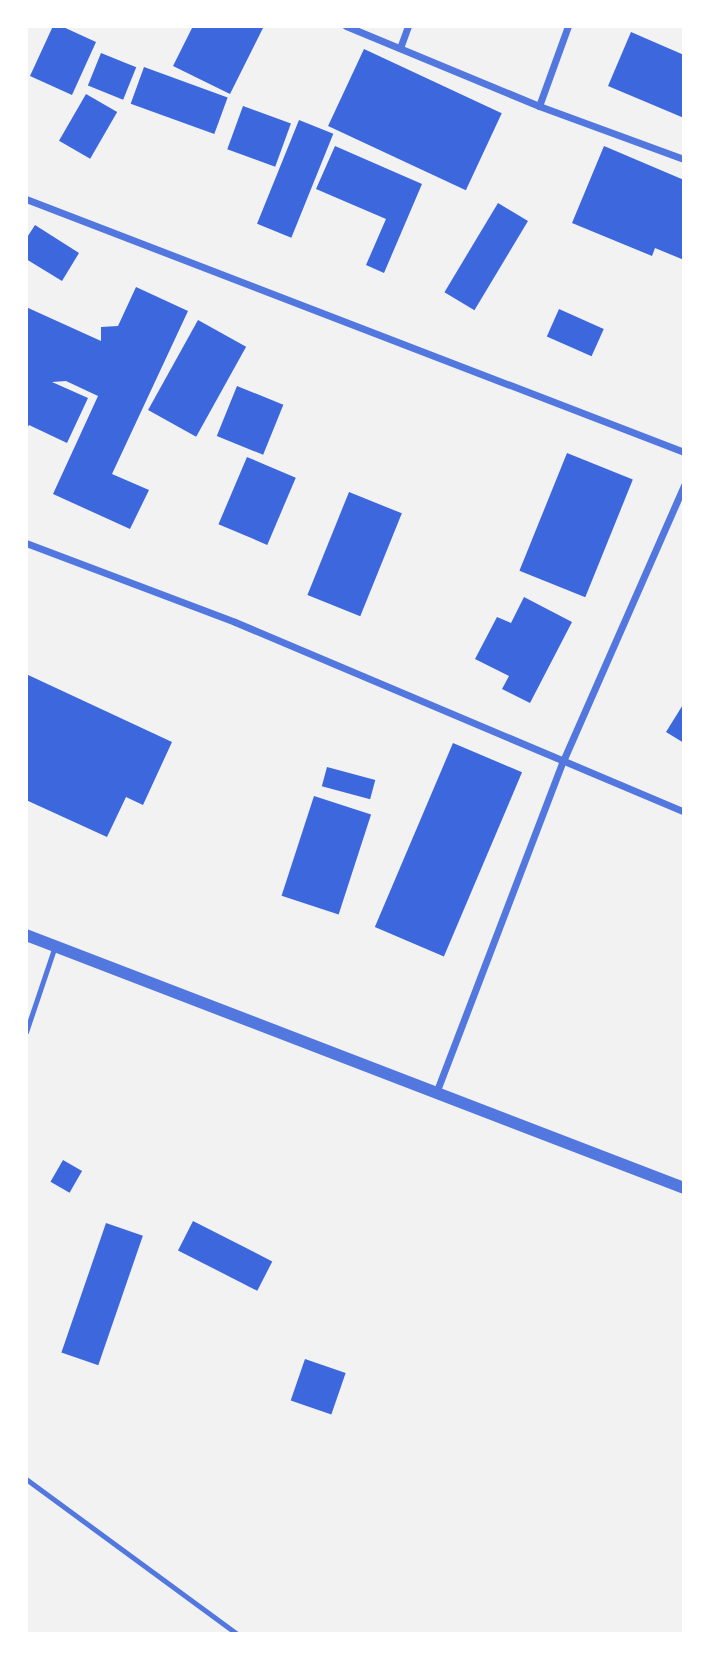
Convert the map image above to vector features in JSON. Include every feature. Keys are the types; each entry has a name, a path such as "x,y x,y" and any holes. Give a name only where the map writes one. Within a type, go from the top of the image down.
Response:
{"street":[{"path":"346,26 539,106 684,159"},
{"path":"400,48 408,26"},
{"path":"539,106 568,26"},
{"path":"26,199 684,452"},
{"path":"436,1093 563,761 684,485"},
{"path":"26,543 235,622 684,812"},
{"path":"26,935 684,1188"}],"lane":[{"path":"26,1032 55,946"},
{"path":"26,1479 237,1634"}],"building":[{"path":"53,26 61,26 96,42 72,95 30,76"},
{"path":"193,26 264,26 230,94 173,66"},
{"path":"631,32 684,55 684,118 608,86"},
{"path":"364,49 502,113 466,190 328,126"},
{"path":"101,53 136,67 123,100 88,85"},
{"path":"144,67 228,97 214,134 131,104"},
{"path":"86,94 117,112 90,159 59,141"},
{"path":"243,106 291,123 275,167 227,149"},
{"path":"299,120 333,134 291,238 257,224"},
{"path":"335,146 422,184 384,273 366,265 386,219 316,189"},
{"path":"604,146 684,180 684,260 655,248 652,256 572,223"},
{"path":"498,203 528,221 474,310 444,292"},
{"path":"35,225 79,253 62,281 26,259 26,239"},
{"path":"136,287 188,311 112,474 149,490 130,529 53,494 98,396 66,381 52,382 88,398 67,443 29,425 26,430 26,307 101,341 101,327 118,326"},
{"path":"559,309 604,329 592,356 547,336"},
{"path":"198,320 246,347 196,437 148,410"},
{"path":"237,386 283,405 263,455 217,436"},
{"path":"567,453 633,480 585,597 519,571"},
{"path":"247,457 296,478 267,545 218,524"},
{"path":"349,492 402,513 360,616 307,595"},
{"path":"524,597 572,622 530,703 502,689 509,676 475,659 497,617 511,623"},
{"path":"26,674 172,742 143,805 126,797 107,837 26,800"},
{"path":"684,703 684,743 666,732"},
{"path":"453,743 522,772 444,956 375,927"},
{"path":"327,767 375,780 370,799 322,786"},
{"path":"314,796 371,815 339,914 282,896"},
{"path":"63,1160 82,1171 70,1193 50,1182"},
{"path":"193,1221 272,1261 257,1291 178,1250"},
{"path":"106,1223 143,1236 98,1365 61,1353"},
{"path":"305,1359 346,1373 331,1415 291,1401"}]}
